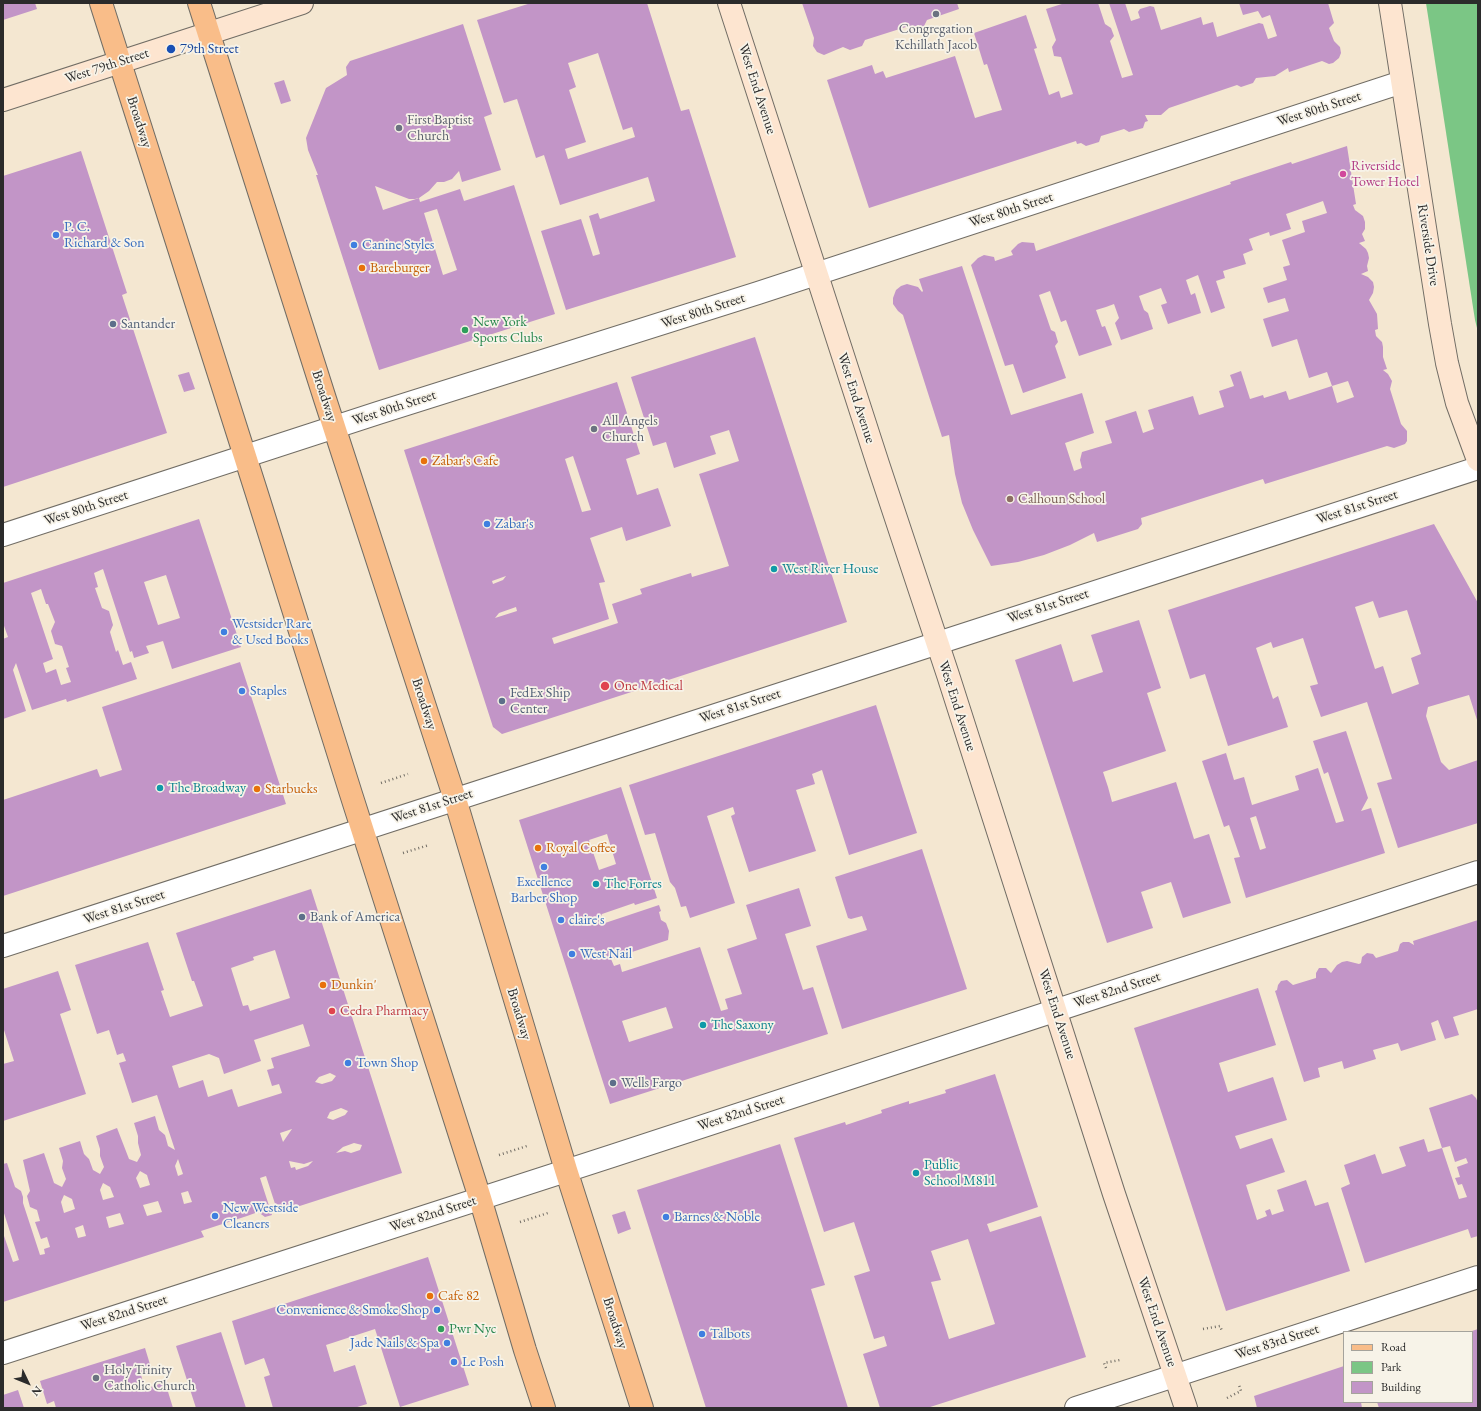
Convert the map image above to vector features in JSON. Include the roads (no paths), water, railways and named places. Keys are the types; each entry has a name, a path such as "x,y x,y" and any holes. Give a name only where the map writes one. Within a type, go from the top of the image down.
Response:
{"main road":[{"name":"Broadway","path":"101,3 480,1198 525,1350 544,1408"},
{"name":"Broadway","path":"199,3 454,799 566,1170 642,1408"}],"street":[{"name":"West 79th Street","path":"3,100 302,3"},
{"name":"West End Avenue","path":"729,3 1114,1194 1186,1408"},
{"name":"Riverside Drive","path":"1390,3 1447,363 1457,403 1478,460"},
{"name":"West 80th Street","path":"3,535 334,427 817,274 1402,82"},
{"name":"West 81st Street","path":"3,946 1478,468"},
{"name":"West 82nd Street","path":"3,1353 1478,872"},
{"name":"West 83rd Street","path":"1076,1408 1478,1277"}],"place":[{"name":"Congregation Kehillath Jacob","path":"936,14"},
{"name":"79th Street","path":"171,49"},
{"name":"First Baptist Church","path":"399,128"},
{"name":"Riverside Tower Hotel","path":"1343,174"},
{"name":"P. C. Richard & Son","path":"56,235"},
{"name":"Canine Styles","path":"354,245"},
{"name":"Bareburger","path":"362,268"},
{"name":"Santander","path":"113,324"},
{"name":"New York Sports Clubs","path":"465,330"},
{"name":"All Angels Church","path":"594,429"},
{"name":"Zabar's Cafe","path":"424,461"},
{"name":"Calhoun School","path":"1010,499"},
{"name":"Zabar's","path":"487,524"},
{"name":"West River House","path":"774,569"},
{"name":"Westsider Rare & Used Books","path":"224,632"},
{"name":"One Medical","path":"605,686"},
{"name":"Staples","path":"242,691"},
{"name":"FedEx Ship Center","path":"502,701"},
{"name":"The Broadway","path":"160,788"},
{"name":"Starbucks","path":"257,789"},
{"name":"Royal Coffee","path":"538,848"},
{"name":"Excellence Barber Shop","path":"544,867"},
{"name":"The Forres","path":"596,884"},
{"name":"Bank of America","path":"302,917"},
{"name":"claire's","path":"561,920"},
{"name":"West Nail","path":"572,954"},
{"name":"Dunkin'","path":"323,985"},
{"name":"Cedra Pharmacy","path":"332,1011"},
{"name":"The Saxony","path":"703,1025"},
{"name":"Town Shop","path":"348,1063"},
{"name":"Wells Fargo","path":"613,1083"},
{"name":"Public School M811","path":"916,1173"},
{"name":"New Westside Cleaners","path":"215,1216"},
{"name":"Barnes & Noble","path":"666,1217"},
{"name":"Cafe 82","path":"430,1296"},
{"name":"Convenience & Smoke Shop","path":"437,1310"},
{"name":"Pwr Nyc","path":"441,1329"},
{"name":"Talbots","path":"702,1334"},
{"name":"Jade Nails & Spa","path":"447,1343"},
{"name":"Le Posh","path":"454,1362"},
{"name":"Holy Trinity Catholic Church","path":"96,1378"}]}
